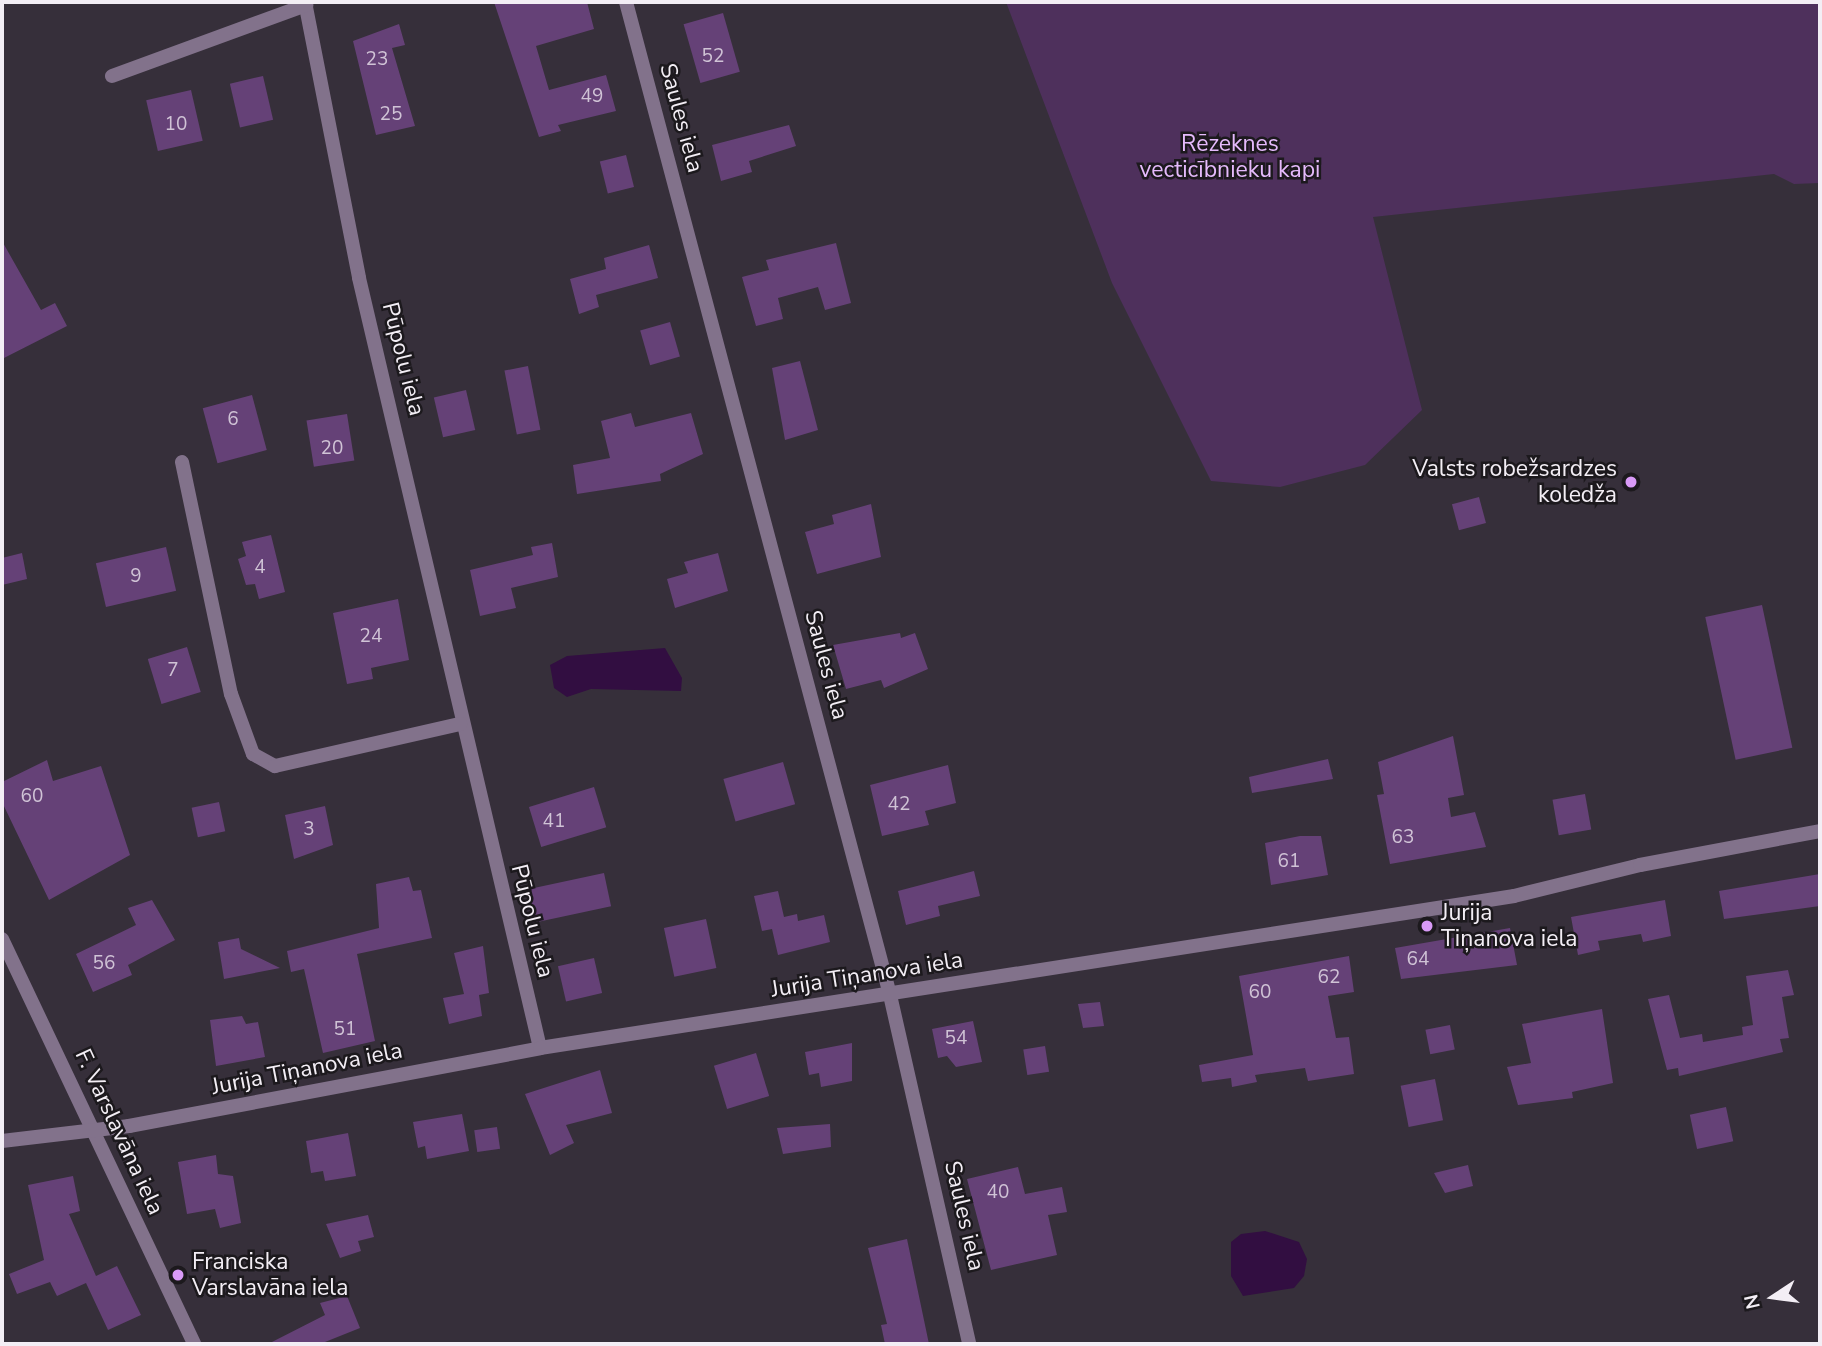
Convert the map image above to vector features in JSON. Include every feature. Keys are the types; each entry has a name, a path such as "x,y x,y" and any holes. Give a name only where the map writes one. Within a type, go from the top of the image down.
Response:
{"street":[{"name":"Saules iela","path":"626,2 890,995 969,1344"},
{"name":"Pūpolu iela","path":"112,76 305,3 359,278 398,429 460,724 540,1048"},
{"path":"183,462 231,694 253,754 275,766 460,724"},
{"name":"Jurija Tiņanova iela","path":"2,1141 92,1128 129,1126 540,1048 1514,896 1640,865 1820,831"},
{"name":"F. Varslavāna iela","path":"2,939 194,1344"}],"green space":[{"name":"Rēzeknes vecticībnieku kapi","path":"1006,2 1820,2 1820,183 1794,184 1774,174 1373,217 1422,410 1365,465 1280,487 1211,481 1112,283"}],"shaded area":[{"path":"665,648 682,678 681,691 591,689 567,697 554,688 550,665 567,656"},
{"path":"1265,1231 1299,1242 1307,1259 1304,1276 1294,1288 1243,1296 1231,1276 1231,1242 1241,1234"}],"building":[{"path":"494,2 587,2 594,29 536,46 549,90 606,75 616,111 558,125 561,131 539,137"},
{"path":"723,13 740,72 700,83 684,24"},
{"path":"399,24 405,45 392,48 415,126 376,135 353,41"},
{"path":"263,76 273,120 240,127 230,84"},
{"path":"191,90 203,141 158,151 146,100"},
{"path":"789,125 796,146 749,161 752,172 721,181 712,145"},
{"path":"626,155 634,187 608,194 600,162"},
{"path":"2,241 41,310 55,303 67,326 2,359"},
{"path":"836,243 851,303 825,310 818,287 778,298 783,319 756,326 742,277 769,270 766,260"},
{"path":"649,245 658,278 596,295 599,307 579,314 570,279 606,269 604,258"},
{"path":"670,322 680,357 650,365 640,331"},
{"path":"800,361 818,430 785,440 772,368"},
{"path":"528,366 540,430 517,434 504,371"},
{"path":"466,390 475,430 443,437 434,397"},
{"path":"252,395 267,450 217,463 203,408"},
{"path":"631,413 635,427 691,413 703,454 660,474 661,481 577,494 573,465 610,458 601,421"},
{"path":"347,414 354,460 314,467 307,420"},
{"path":"1479,497 1486,523 1459,530 1452,504"},
{"path":"871,504 881,557 817,574 805,532 834,524 832,515"},
{"path":"271,535 285,592 259,599 255,584 246,585 238,559 246,556 242,542"},
{"path":"552,543 558,577 511,588 516,608 480,616 470,570 533,555 531,547"},
{"path":"166,547 176,591 106,607 96,563"},
{"path":"22,553 27,579 2,585 2,558"},
{"path":"718,553 728,591 675,608 667,579 688,573 684,562"},
{"path":"398,599 409,660 371,668 373,679 347,684 333,613"},
{"path":"1762,605 1792,748 1736,760 1705,617"},
{"path":"900,633 901,638 915,633 928,669 884,688 881,680 846,689 833,645"},
{"path":"187,647 201,692 162,704 148,659"},
{"path":"1453,736 1464,795 1448,798 1451,817 1475,812 1486,847 1390,864 1377,795 1384,794 1378,762"},
{"path":"1328,759 1333,779 1252,793 1249,777"},
{"path":"47,760 53,781 101,766 130,855 49,900 2,802 2,782"},
{"path":"783,762 795,804 736,821 723,779"},
{"path":"948,765 956,803 925,811 929,825 882,836 870,785"},
{"path":"594,787 606,827 541,847 529,807"},
{"path":"1585,794 1591,829 1559,835 1553,800"},
{"path":"219,802 225,831 198,837 192,808"},
{"path":"325,806 333,845 294,859 285,815"},
{"path":"1300,836 1321,836 1328,875 1271,885 1265,843"},
{"path":"974,871 980,896 938,906 940,916 906,925 898,891"},
{"path":"604,873 611,906 533,923 526,890"},
{"path":"1820,874 1820,906 1724,919 1719,891"},
{"path":"409,877 413,891 421,890 432,938 357,954 375,1041 323,1053 304,969 291,972 287,951 379,928 376,884"},
{"path":"778,891 784,917 797,914 798,921 824,915 830,942 778,955 772,929 762,931 754,896"},
{"path":"152,900 175,940 128,965 132,975 93,992 76,954 136,925 128,908"},
{"path":"1665,900 1671,936 1643,942 1641,934 1598,941 1600,950 1578,955 1571,917"},
{"path":"706,919 716,968 674,977 664,928"},
{"path":"1510,928 1517,965 1401,979 1395,948"},
{"path":"239,938 241,949 280,968 224,979 218,942"},
{"path":"483,946 489,993 479,995 482,1016 449,1024 443,998 464,994 454,953"},
{"path":"1349,956 1354,992 1328,996 1336,1038 1349,1037 1354,1074 1308,1081 1305,1068 1255,1075 1257,1082 1232,1087 1231,1078 1202,1082 1199,1065 1253,1055 1239,976"},
{"path":"594,958 602,993 566,1001 558,966"},
{"path":"1788,970 1794,995 1782,997 1789,1038 1780,1039 1783,1052 1679,1076 1678,1068 1667,1070 1648,999 1669,995 1680,1038 1702,1034 1703,1042 1743,1035 1742,1027 1753,1025 1746,976"},
{"path":"1100,1002 1104,1026 1083,1028 1078,1004"},
{"path":"1602,1009 1613,1083 1572,1092 1573,1098 1518,1105 1507,1067 1531,1063 1522,1024"},
{"path":"242,1016 246,1024 258,1022 265,1057 216,1066 210,1020"},
{"path":"973,1021 982,1062 956,1067 947,1056 938,1058 932,1029"},
{"path":"1450,1025 1455,1050 1430,1054 1425,1030"},
{"path":"852,1043 852,1081 821,1087 819,1073 809,1075 805,1052"},
{"path":"1045,1046 1049,1072 1027,1075 1023,1049"},
{"path":"756,1053 769,1096 727,1109 714,1066"},
{"path":"600,1070 612,1113 566,1125 574,1143 550,1155 525,1094"},
{"path":"1435,1079 1443,1120 1409,1127 1401,1086"},
{"path":"1726,1107 1733,1141 1697,1149 1690,1115"},
{"path":"462,1114 469,1151 427,1159 425,1146 418,1148 413,1122"},
{"path":"830,1124 831,1147 783,1154 777,1128"},
{"path":"497,1127 500,1149 477,1152 474,1130"},
{"path":"348,1133 356,1176 325,1181 323,1171 311,1173 306,1141"},
{"path":"216,1155 218,1174 233,1176 241,1223 220,1228 215,1209 187,1214 178,1162"},
{"path":"1468,1165 1473,1186 1445,1193 1434,1173"},
{"path":"1018,1167 1025,1194 1062,1187 1067,1212 1048,1215 1057,1255 991,1270 967,1179"},
{"path":"73,1176 80,1211 69,1214 96,1276 117,1266 141,1315 108,1330 86,1283 57,1296 50,1282 17,1294 9,1274 44,1260 28,1185"},
{"path":"368,1215 374,1237 358,1241 361,1251 340,1258 326,1224"},
{"path":"907,1239 929,1344 885,1344 881,1325 887,1324 868,1248"},
{"path":"347,1296 360,1328 320,1344 268,1344 325,1315 320,1303"}],"place":[{"name":"Valsts robežsardzes koledža","path":"1631,482"},
{"name":"Jurija Tiņanova iela","path":"1427,926"},
{"name":"Franciska Varslavāna iela","path":"178,1275"}]}
